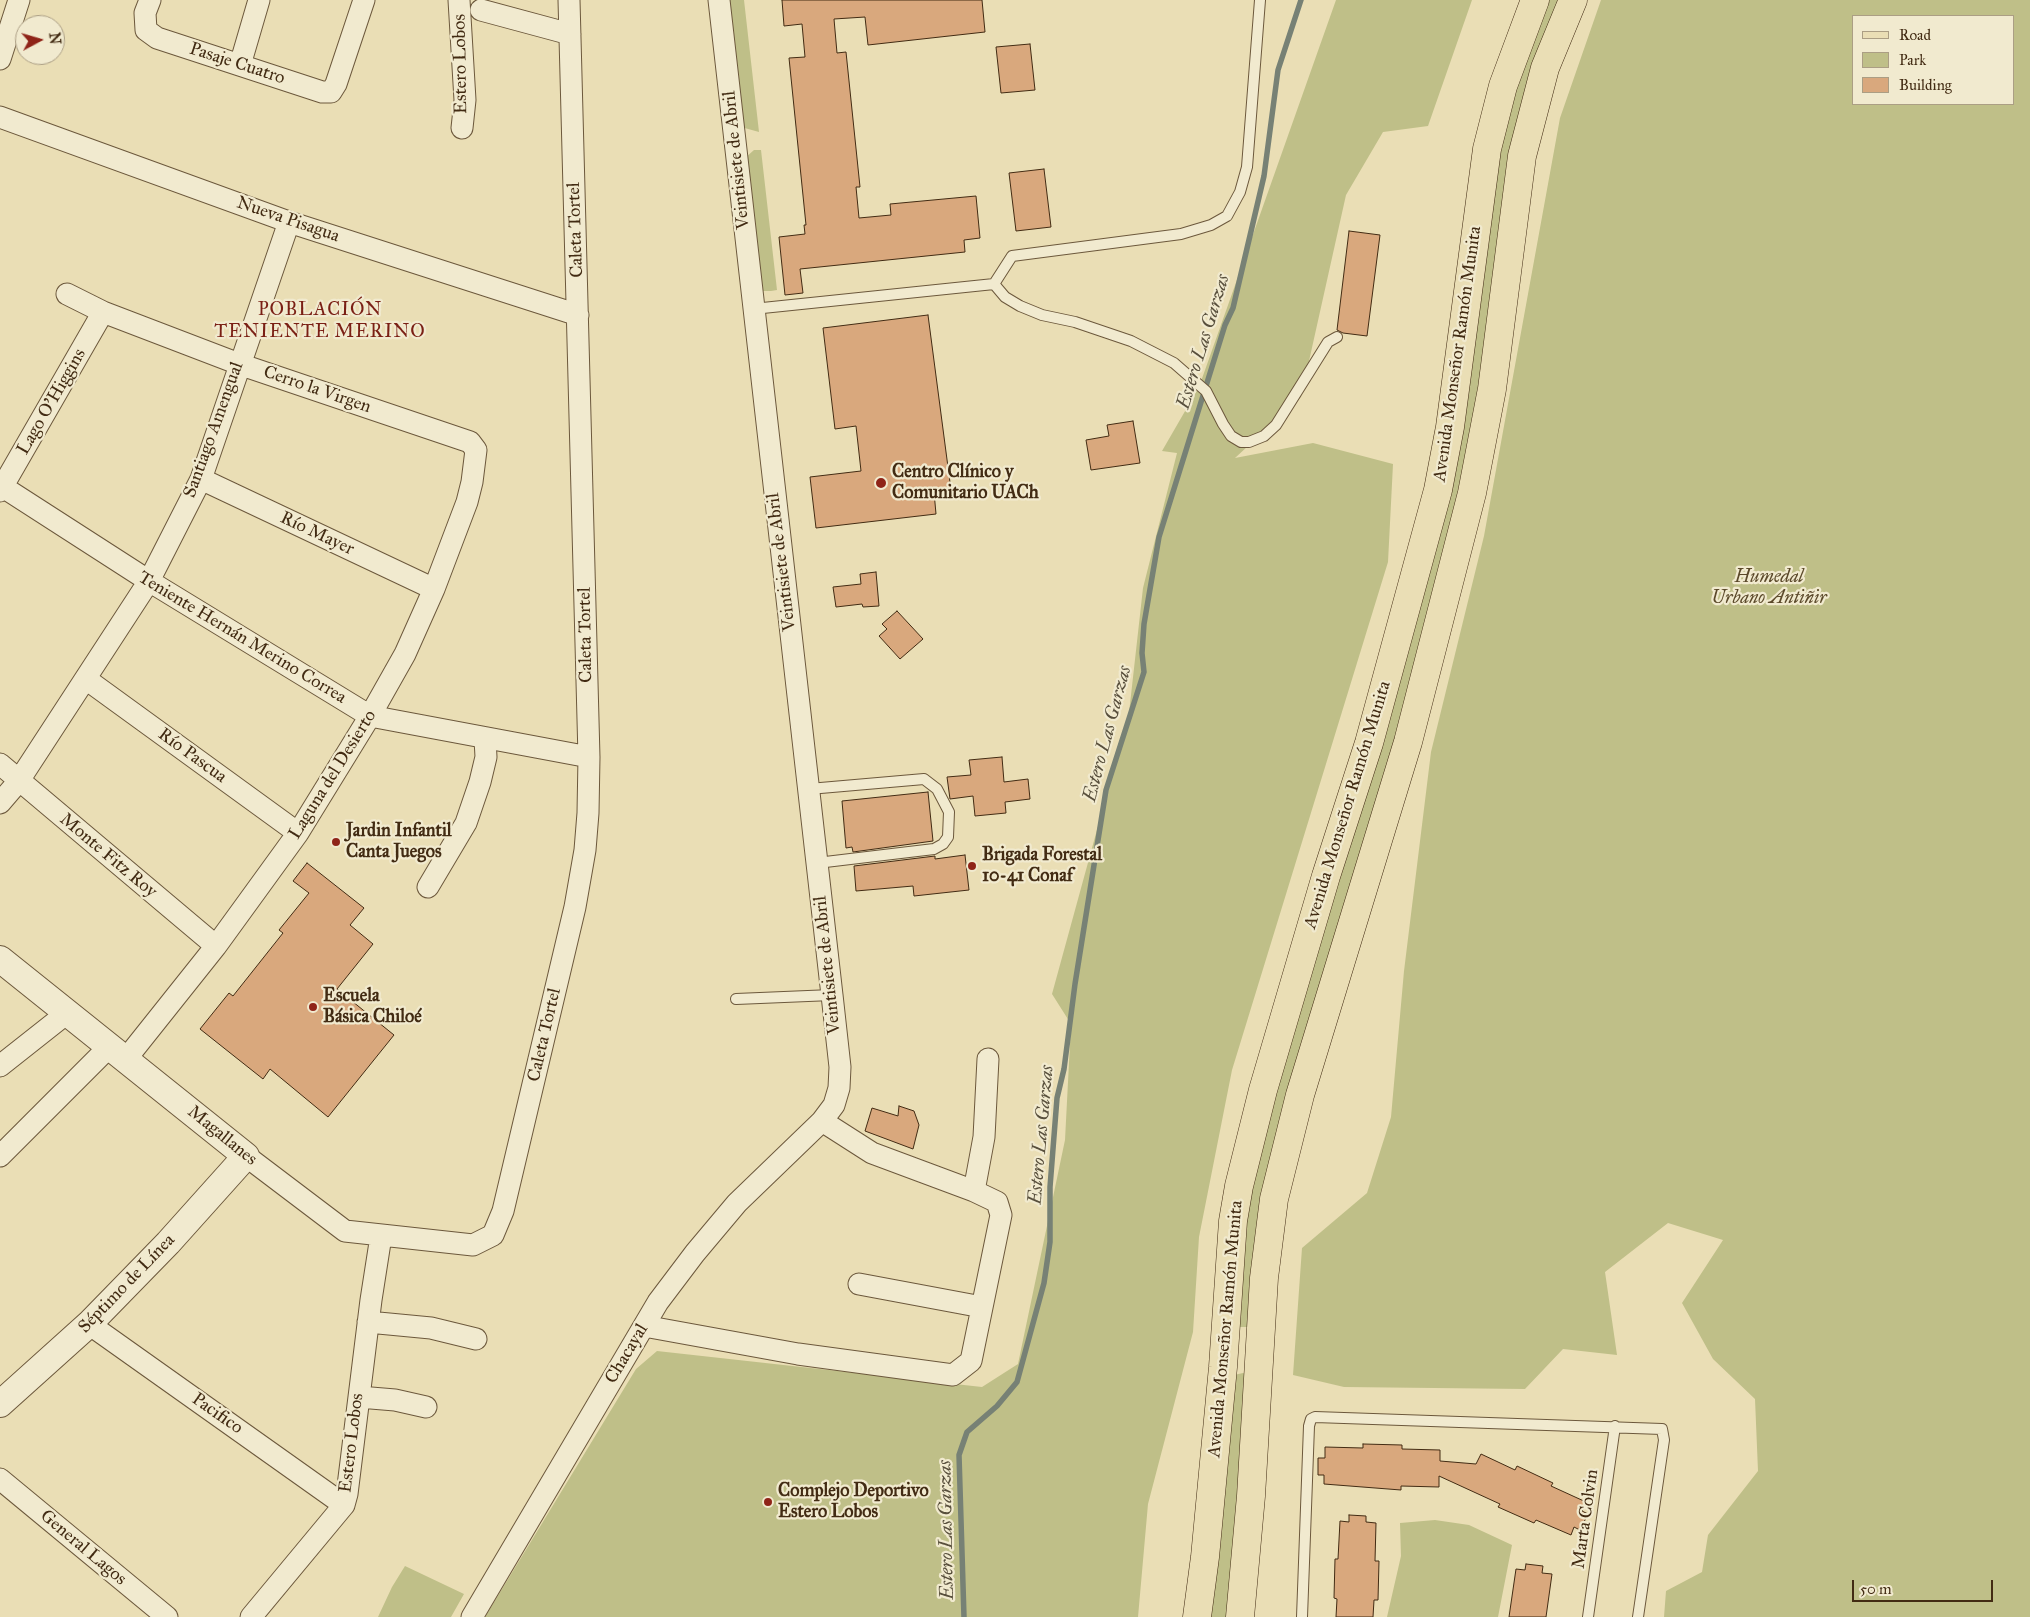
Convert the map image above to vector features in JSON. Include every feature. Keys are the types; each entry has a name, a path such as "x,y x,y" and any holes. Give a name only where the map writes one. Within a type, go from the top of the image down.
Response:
{"main road":[{"name":"Avenida Monseñor Ramón Munita","path":"1197,1617 1205,1557 1223,1367 1233,1220 1246,1153 1318,903 1369,742 1438,490 1451,418 1487,149 1502,86 1535,0"},
{"name":"Avenida Monseñor Ramón Munita","path":"1240,1617 1251,1496 1268,1245 1284,1154 1356,909 1400,770 1463,530 1480,458 1490,398 1522,156 1545,68 1573,0"},
{"path":"1225,1333 1261,1335"},
{"path":"1223,1367 1259,1368"}],"street":[{"path":"0,59 19,0"},
{"name":"Pasaje Cuatro","path":"150,0 145,13 146,30 157,38 322,92 331,92 336,84 364,0"},
{"path":"240,65 259,0"},
{"name":"Estero Lobos","path":"459,0 465,100 462,128"},
{"name":"Caleta Tortel","path":"473,1245 493,1235 503,1211 575,907 585,850 589,757 569,0"},
{"name":"Veintisiete de Abril","path":"719,0 840,1067 839,1088 834,1105 822,1121"},
{"path":"481,10 570,34"},
{"name":"Nueva Pisagua","path":"0,117 289,222 578,315"},
{"name":"Santiago Amengual","path":"0,803 18,782 149,582 201,479 289,222"},
{"name":"Cerro la Virgen","path":"67,294 103,312 239,364 470,442 474,446 476,457"},
{"name":"Lago O'Higgins","path":"2,489 103,312"},
{"name":"Laguna del Desierto","path":"0,1156 118,1053 216,946 298,833 370,716 405,654 434,589 467,502 476,457"},
{"name":"Río Mayer","path":"201,479 434,589"},
{"name":"Teniente Hernán Merino Correa","path":"2,489 149,582 370,716 589,757"},
{"name":"Río Pascua","path":"86,679 298,833"},
{"path":"428,887 466,824 486,757 485,739"},
{"name":"Monte Fitz Roy","path":"0,764 18,782 216,946"},
{"name":"Magallanes","path":"0,959 246,1156 345,1231 473,1245"},
{"path":"0,1066 67,1013"},
{"path":"974,1192 984,1137 988,1059"},
{"path":"644,1326 798,1354 953,1376 971,1361 1001,1215 997,1202 872,1153 822,1121"},
{"name":"Chacayal","path":"472,1617 644,1326 695,1254 737,1203 822,1121"},
{"name":"Séptimo de Línea","path":"0,1404 89,1324 168,1243 246,1156"},
{"name":"Estero Lobos","path":"251,1617 344,1504 347,1494 358,1397 381,1236"},
{"path":"859,1284 982,1307"},
{"path":"368,1322 431,1328 476,1339"},
{"name":"Pacifico","path":"89,1324 344,1504"},
{"path":"358,1397 395,1400 426,1407"},
{"name":"General Lagos","path":"0,1479 167,1617"}],"lane":[{"path":"994,284 1012,256 1181,234 1211,225 1226,216 1240,192 1247,167 1260,0"},
{"path":"753,309 994,284"},
{"path":"994,284 1005,297 1020,306 1131,341 1174,362 1206,391 1231,436 1241,442 1249,442 1264,436 1276,425 1328,342 1337,337"},
{"path":"808,789 924,779 937,789 949,812 948,837 943,844 934,849 817,863"},
{"path":"736,999 832,995"},
{"path":"1302,1617 1310,1419 1315,1417 1658,1428 1664,1432 1665,1436 1638,1617"},
{"name":"Marta Colvin","path":"1588,1617 1615,1426"}],"green space":[{"path":"727,0 744,0 759,132 741,127"},
{"path":"1336,0 1472,0 1428,126 1383,132 1346,195 1301,397 1235,458 1313,443 1393,464 1388,562 1232,1070 1199,1237 1193,1332 1148,1504 1138,1617 485,1617 636,1369 657,1351 982,1387 1018,1364 1065,1140 1071,1024 1052,994 1129,713 1143,588 1177,453 1162,451 1199,387"},
{"path":"1546,0 1563,0 1477,418 1249,1327 1240,1327 1235,1319 1253,1171 1370,773 1503,125"},
{"name":"Humedal Urbano Antiñir","path":"1601,0 2030,0 2030,1617 1664,1617 1666,1591 1702,1572 1708,1535 1758,1471 1755,1399 1713,1359 1682,1303 1723,1240 1668,1223 1605,1272 1617,1355 1563,1349 1525,1389 1344,1387 1293,1375 1302,1248 1367,1193 1391,1117 1404,971 1431,752 1484,536 1560,118"},
{"path":"754,150 761,150 777,290 771,291 763,291 758,287 745,158"},
{"path":"1246,1374 1231,1617 1207,1617 1234,1375"},
{"path":"1435,1520 1469,1525 1512,1545 1498,1617 1387,1617 1401,1556 1400,1523"},
{"path":"405,1566 464,1594 451,1617 378,1617 392,1587"}],"building":[{"path":"782,0 982,0 985,32 868,45 865,17 834,19 837,53 846,52 860,187 856,187 859,218 891,215 890,204 976,196 980,238 964,240 965,252 800,269 803,293 785,295 779,237 805,234 804,225 806,225 789,58 805,57 802,24 784,26"},
{"path":"1030,44 1035,90 1001,93 996,47"},
{"path":"1044,169 1051,227 1016,231 1009,173"},
{"path":"1349,231 1380,235 1367,336 1343,333 1337,330"},
{"path":"928,315 951,490 934,492 936,514 816,528 810,477 861,471 856,426 835,429 823,328"},
{"path":"1133,421 1140,463 1091,470 1086,440 1109,436 1107,425"},
{"path":"876,572 879,606 863,607 862,604 836,607 833,587 861,584 860,574"},
{"path":"897,611 923,639 900,659 879,636 887,629 882,624"},
{"path":"1002,757 1004,782 1028,779 1030,799 1005,802 1006,813 975,816 973,796 950,799 947,777 971,775 969,760"},
{"path":"928,792 933,841 853,852 852,847 846,848 842,801"},
{"path":"965,855 969,890 914,896 913,886 856,891 854,866 935,856 935,859"},
{"path":"307,863 364,908 350,925 373,944 337,989 394,1035 328,1117 270,1069 263,1079 200,1029 229,993 233,996 283,933 279,930 309,893 293,881"},
{"path":"899,1106 914,1111 919,1125 913,1149 865,1131 872,1108 898,1116"},
{"path":"1363,1444 1402,1445 1402,1449 1440,1450 1440,1461 1476,1464 1481,1454 1515,1470 1517,1466 1553,1483 1551,1486 1586,1502 1582,1511 1588,1514 1580,1530 1574,1527 1571,1535 1536,1520 1534,1523 1498,1507 1500,1504 1439,1476 1439,1487 1401,1486 1401,1490 1324,1484 1324,1475 1318,1475 1318,1458 1325,1458 1325,1447 1363,1448"},
{"path":"1349,1515 1366,1516 1366,1522 1376,1523 1375,1561 1379,1561 1378,1600 1374,1600 1373,1617 1336,1617 1337,1599 1334,1598 1335,1559 1338,1559 1340,1521 1349,1522"},
{"path":"1526,1564 1543,1566 1542,1573 1552,1574 1546,1617 1509,1617 1516,1569 1525,1570"}],"waterway":[{"name":"Estero Las Garzas","path":"964,1617 959,1455 967,1432 997,1406 1017,1382 1044,1283 1050,1242 1050,1187 1057,1098 1064,1069 1075,984 1106,790 1144,672 1142,653 1144,624 1159,537 1225,325 1233,308 1264,176 1278,70 1301,0"}],"place":[{"name":"Centro Clínico y Comunitario UACh","path":"881,483"},
{"name":"Jardin Infantil Canta Juegos","path":"336,842"},
{"name":"Brigada Forestal 10-41 Conaf","path":"972,866"},
{"name":"Escuela Básica Chiloé","path":"313,1007"},
{"name":"Complejo Deportivo Estero Lobos","path":"768,1502"}],"district":[{"name":"POBLACIÓN TENIENTE MERINO","path":"320,321"}]}
